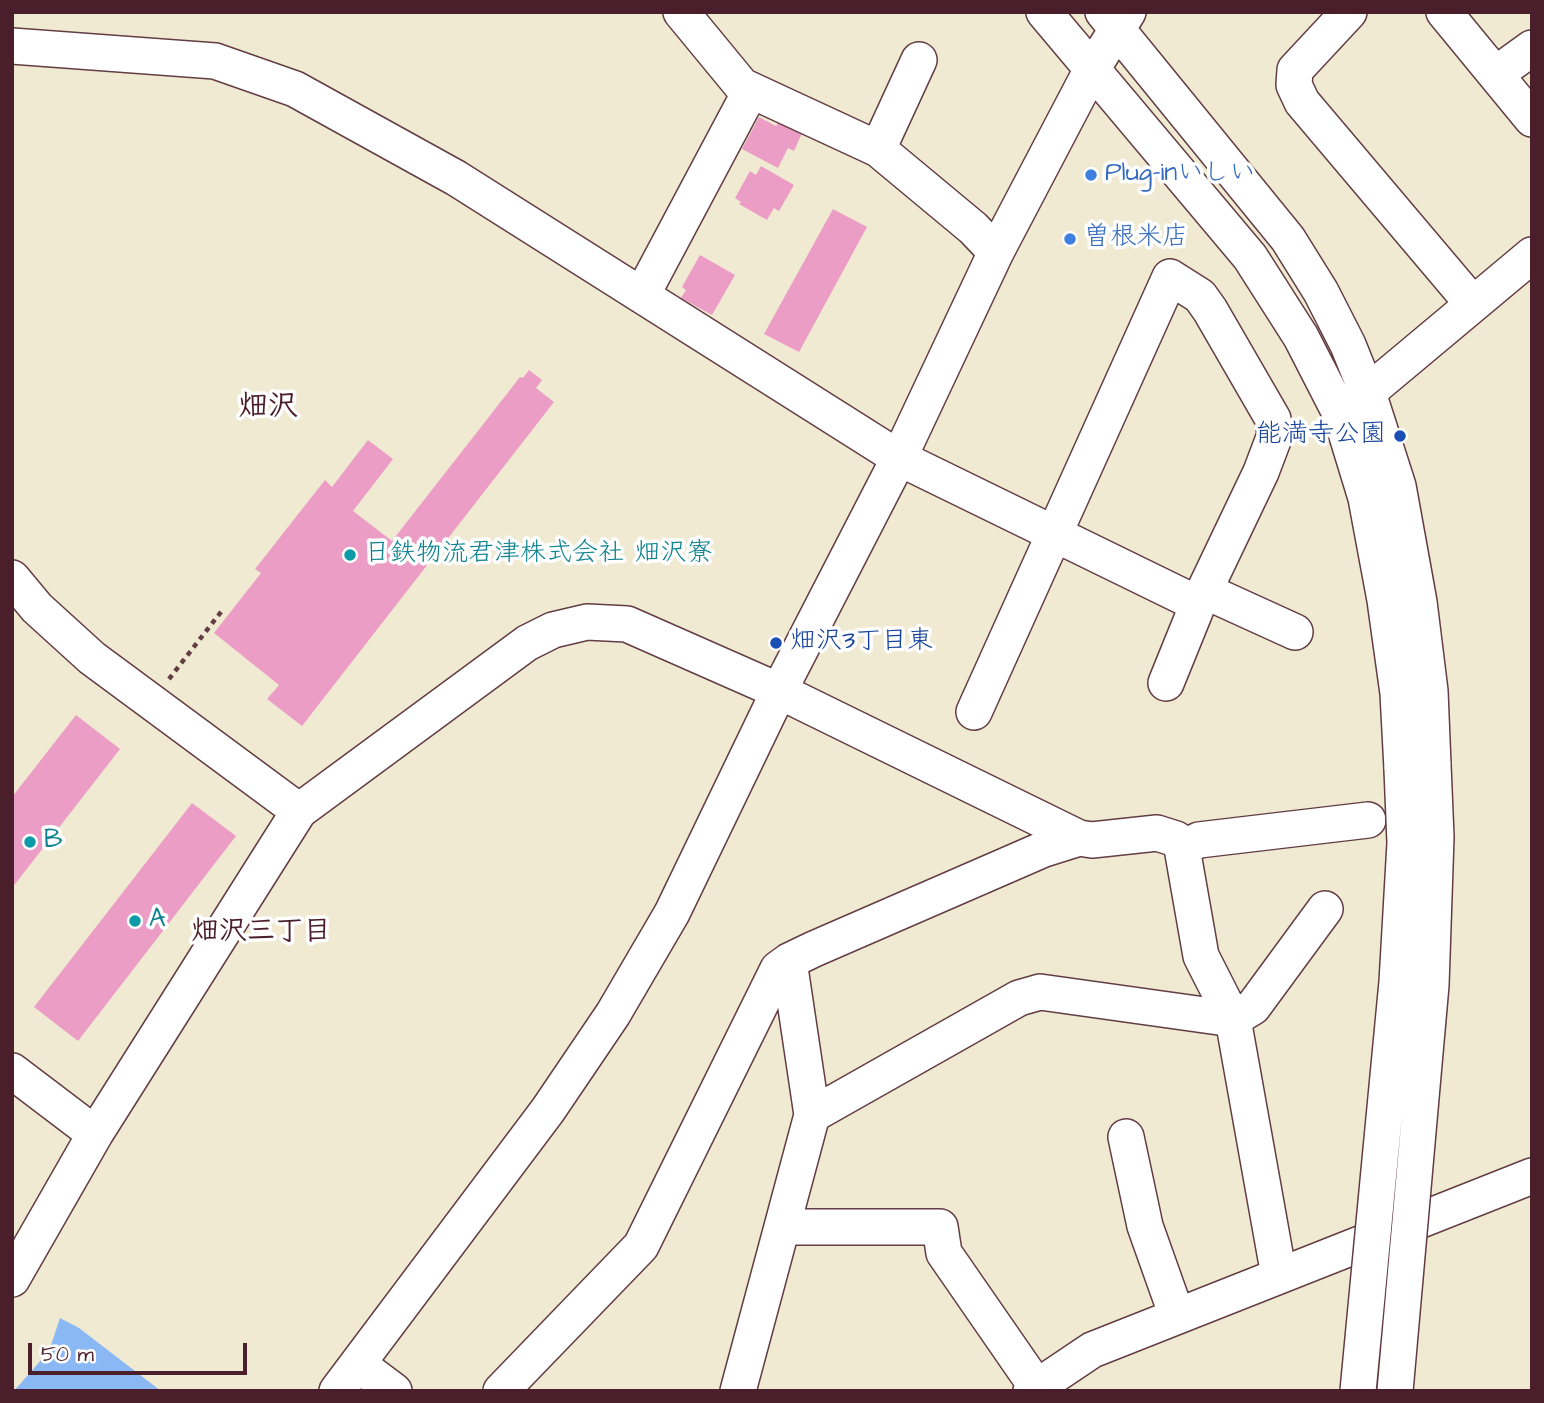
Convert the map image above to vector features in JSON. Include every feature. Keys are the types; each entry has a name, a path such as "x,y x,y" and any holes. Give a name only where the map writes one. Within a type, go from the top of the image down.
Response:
{"street":[{"path":"681,12 742,86 878,149 973,228 996,251"},
{"path":"1044,12 1250,257 1301,337 1340,413 1366,498 1385,600 1398,693 1436,837 1431,985 1395,1391"},
{"path":"1349,12 1295,70 1294,85 1302,102 1472,303"},
{"path":"1444,12 1532,119"},
{"path":"394,1391 347,1377 548,1110 613,1014 672,913 779,691 899,458 996,251 1116,18 1288,240 1321,292 1348,345 1398,486 1419,602 1430,691 1405,843 1396,982 1358,1391"},
{"path":"12,46 215,61 295,89 456,178 899,458 1055,533 1202,598 1295,632"},
{"path":"1496,74 1532,48"},
{"path":"878,149 919,60"},
{"path":"642,295 751,90"},
{"path":"1367,393 1532,255"},
{"path":"974,712 1170,277 1200,296 1210,310 1273,419 1275,435 1166,683"},
{"path":"12,578 37,608 92,658 299,811"},
{"path":"12,1279 95,1134 299,811 527,643 553,630 587,622 627,624 779,691 1079,838 1092,840 1157,833 1176,839 1181,848 1201,956 1233,1019 1279,1276"},
{"path":"1181,848 1199,840 1368,820"},
{"path":"501,1391 641,1245 778,969 789,961 1044,849 1079,838"},
{"path":"812,1115 1019,998 1040,992 1233,1019 1253,1007 1325,909"},
{"path":"738,1391 812,1115 789,961"},
{"path":"12,1071 95,1134"},
{"path":"1126,1137 1145,1226 1177,1316"},
{"path":"782,1227 940,1227 944,1253 1034,1389 1092,1350 1532,1176"}],"path":[{"path":"164,686 224,608"}],"water":[{"path":"60,1318 79,1328 161,1391 14,1391 49,1351"}],"building":[{"path":"759,117 776,126 779,121 802,133 794,151 788,148 778,168 742,149"},
{"path":"761,166 794,185 779,211 774,208 767,220 739,204 741,202 735,198 750,171 756,175"},
{"path":"833,209 867,227 799,352 764,334"},
{"path":"700,255 735,275 712,315 681,298 686,290 682,287"},
{"name":"日鉄物流君津株式会社 畑沢寮","path":"529,370 542,380 536,388 554,402 302,726 267,699 279,685 214,633 261,573 255,569 325,480 332,487 368,440 393,459 353,511 392,541 520,377 523,378"},
{"name":"B","path":"76,715 120,749 12,888 12,797"},
{"name":"A","path":"192,803 236,836 78,1041 34,1007"}],"place":[{"name":"Plug-inいしい","path":"1091,175"},
{"name":"曽根米店","path":"1070,239"},
{"name":"能満寺公園","path":"1400,436"},
{"name":"日鉄物流君津株式会社 畑沢寮","path":"350,555"},
{"name":"畑沢3丁目東","path":"776,643"},
{"name":"B","path":"30,842"},
{"name":"A","path":"135,921"}],"district":[{"name":"畑沢","path":"268,409"},
{"name":"畑沢三丁目","path":"261,933"}]}
